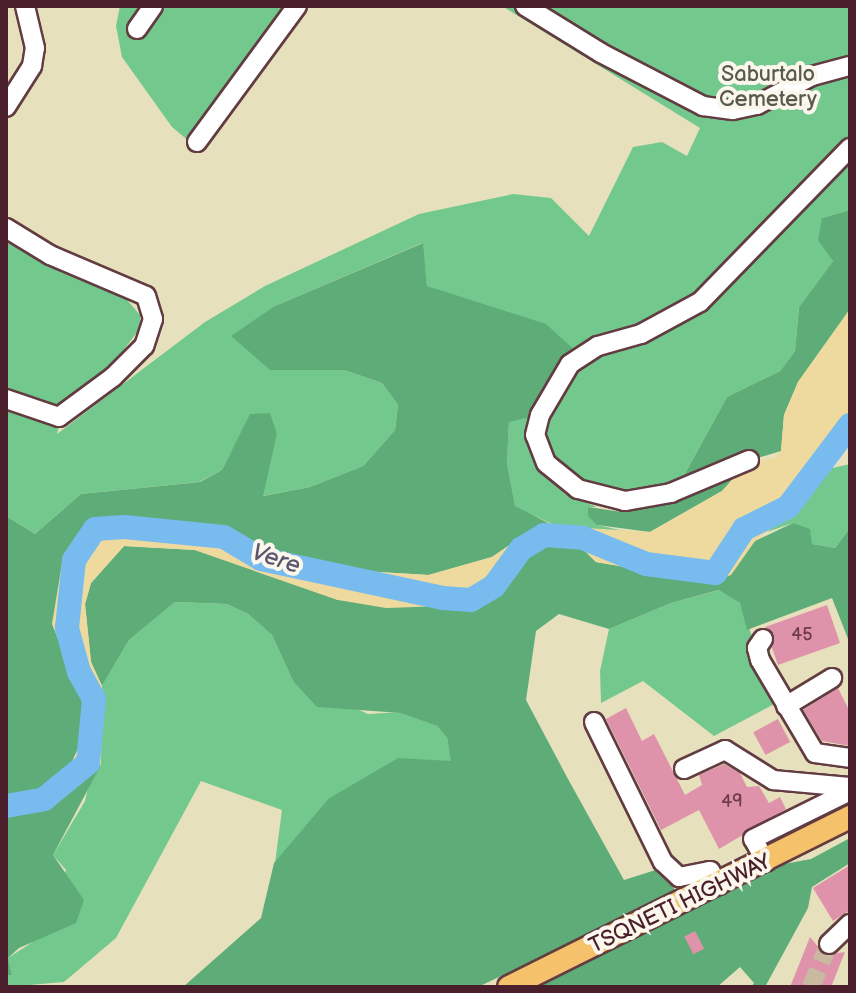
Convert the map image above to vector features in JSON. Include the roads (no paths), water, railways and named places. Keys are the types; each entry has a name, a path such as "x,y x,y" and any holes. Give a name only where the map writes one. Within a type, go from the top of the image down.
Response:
{"main road":[{"name":"TSQNETI HIGHWAY","path":"509,987 766,862 850,817"}],"street":[{"path":"6,107 32,66 35,48 25,6"},
{"path":"137,29 153,6"},
{"path":"197,142 297,6"},
{"path":"525,6 601,53 703,106 733,110 757,105 812,76 850,66"},
{"path":"749,460 671,493 625,501 578,489 546,463 535,435 540,415 570,364 598,346 641,334 700,302 850,148"},
{"path":"6,228 50,255 146,296 153,319 144,346 113,377 59,417 6,399"},
{"path":"763,639 757,648 760,660 815,753"},
{"path":"780,667 784,703"},
{"path":"784,703 832,678"},
{"path":"594,722 663,862 679,877 710,871 719,885"},
{"path":"684,769 725,750 750,770 797,784 850,789"},
{"path":"815,753 850,758"},
{"path":"797,784 815,753"},
{"path":"766,862 753,839 850,789"},
{"path":"829,944 850,924"}],"waterway":[{"name":"Vere","path":"6,806 44,799 88,763 94,699 79,672 67,628 74,560 95,529 124,527 224,537 261,559 443,598 471,600 494,586 521,549 544,535 583,538 646,564 715,573 744,529 788,507 850,425"}],"tunnel":[{"path":"811,987 829,944"}],"park label":[{"name":"Saburtalo Cemetery","path":"768,86"}]}
